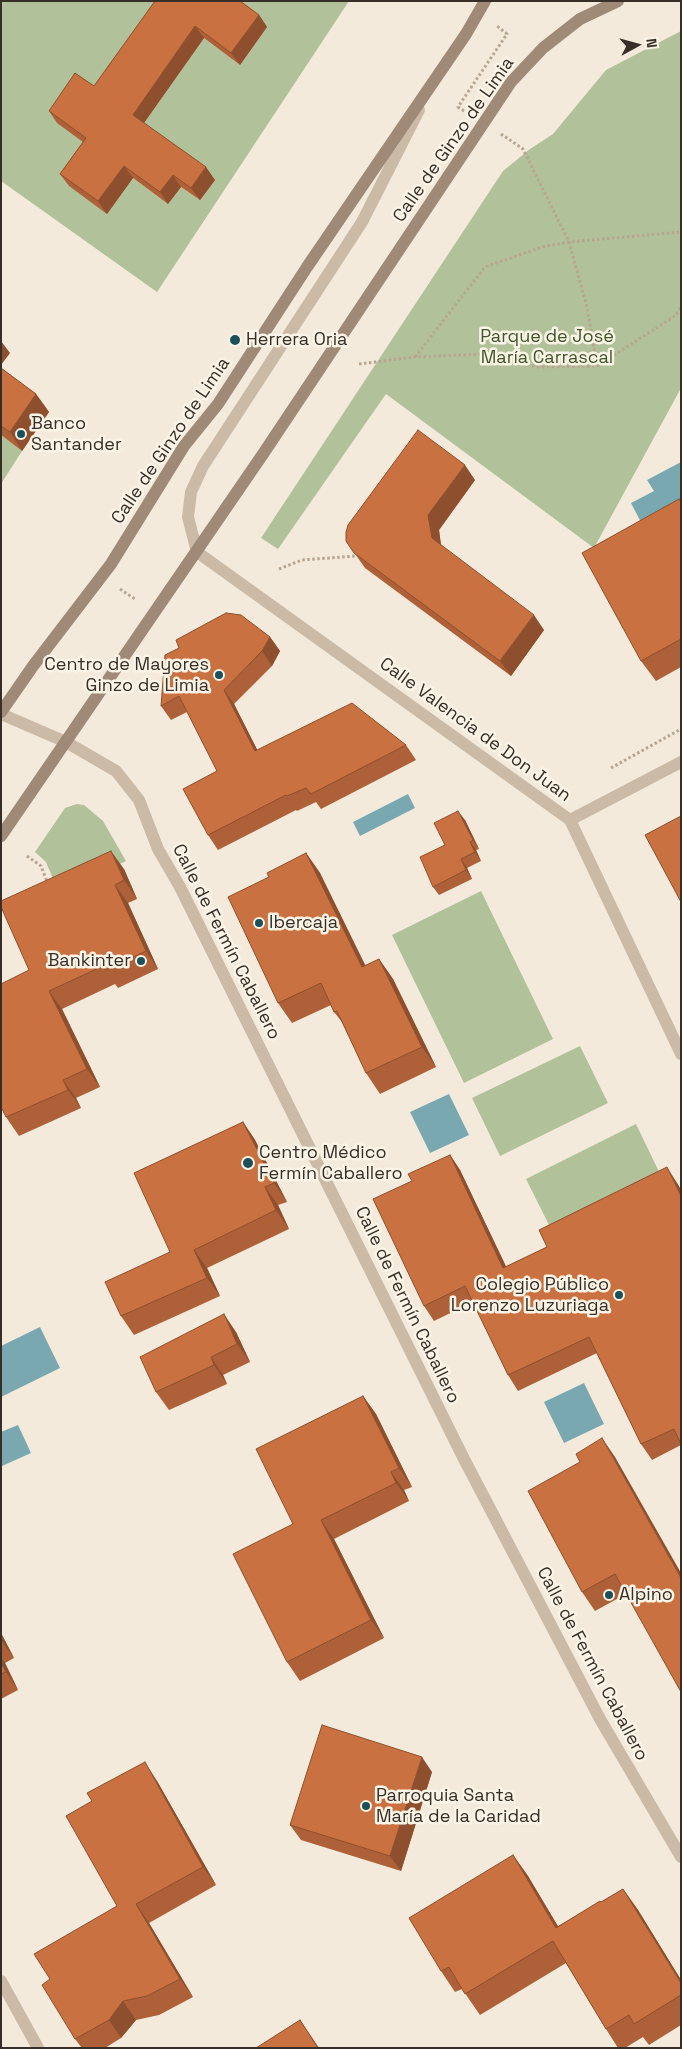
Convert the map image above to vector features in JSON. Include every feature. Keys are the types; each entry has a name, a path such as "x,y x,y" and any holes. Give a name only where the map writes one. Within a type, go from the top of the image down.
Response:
{"main road":[{"name":"Calle de Ginzo de Limia","path":"1,713 33,666 111,564 184,446 218,404 306,267 432,85 485,1"},
{"name":"Calle de Ginzo de Limia","path":"1,836 302,398 511,82 543,48 580,20 618,1"}],"street":[{"name":"Calle de Ginzo de Limia","path":"197,552 188,517 191,492 202,466 362,222 432,85"},
{"name":"Calle Valencia de Don Juan","path":"197,552 570,820 681,1054"},
{"name":"Calle de Fermín Caballero","path":"1,713 66,742 116,771 139,800 158,849 180,888 463,1457 600,1719 681,1856"},
{"path":"570,820 681,762"},
{"path":"1,1981 38,2048"}],"path":[{"path":"479,13 507,34 458,107 523,149 569,242 587,307 597,366"},
{"path":"415,357 485,267 542,247 569,242 681,232"},
{"path":"359,364 415,357 483,354 538,367 597,366 675,316 681,306"},
{"path":"279,569 302,560 356,556"},
{"path":"120,589 135,599"},
{"path":"611,768 681,729"},
{"path":"27,856 41,866 50,890"}],"green space":[{"path":"1,1 153,1 166,11 95,150 107,213 133,178 168,204 181,187 200,200 140,126 204,38 240,65 267,27 232,1 349,1 157,292 1,181"},
{"name":"Parque de José María Carrascal","path":"681,31 681,388 594,548 386,394 278,549 261,538 503,171 530,149 553,134 606,70"},
{"path":"1,435 22,451 1,484"},
{"path":"77,804 84,805 103,821 126,861 59,893 46,862 35,852 65,808"},
{"path":"481,891 553,1039 464,1083 392,935"},
{"path":"580,1046 608,1103 500,1156 472,1098"},
{"path":"636,1124 663,1180 554,1235 526,1179"}],"water":[{"path":"681,462 681,508 644,528 631,503 654,491 647,480"},
{"path":"408,794 415,808 360,836 353,822"},
{"path":"449,1094 469,1135 430,1153 410,1112"},
{"path":"40,1327 60,1368 1,1397 1,1346"},
{"path":"584,1383 604,1424 564,1443 544,1402"},
{"path":"18,1425 31,1453 2,1466 1,1432"}],"building":[{"path":"155,1 240,1 259,15 231,53 195,26 133,115 206,167 191,188 173,175 160,192 124,166 98,201 60,174 86,138 49,111 75,73 94,86"},
{"path":"1,368 36,394 10,432 1,426"},
{"path":"418,430 465,465 428,515 432,538 534,615 500,661 354,553 346,541 348,525"},
{"path":"679,499 681,502 681,639 641,661 582,553"},
{"path":"226,613 241,615 270,637 262,651 224,690 255,751 352,703 406,745 311,794 306,788 286,795 208,835 183,789 217,771 179,696 161,706 165,655 179,648 176,640"},
{"path":"458,811 473,840 470,842 475,852 461,859 466,870 433,887 420,857 445,845 434,823"},
{"path":"681,816 681,902 645,835"},
{"path":"111,851 124,880 115,885 146,951 105,970 103,966 49,991 87,1069 63,1080 68,1090 6,1117 1,1107 1,984 29,970 1,907 1,901"},
{"path":"306,853 362,967 379,959 422,1047 366,1073 337,1011 334,1012 321,983 278,1003 228,897 269,877 267,873"},
{"path":"243,1122 274,1183 265,1187 276,1210 194,1250 207,1278 121,1316 105,1282 170,1252 134,1173"},
{"path":"450,1155 503,1268 547,1247 539,1230 667,1167 681,1196 681,1444 674,1429 641,1444 589,1337 508,1375 465,1286 424,1306 373,1199 412,1181 408,1174"},
{"path":"224,1314 237,1344 211,1357 214,1365 156,1392 140,1357"},
{"path":"363,1396 399,1468 391,1472 396,1483 321,1520 371,1620 287,1662 233,1554 293,1524 256,1449"},
{"path":"602,1438 681,1578 681,1692 615,1574 582,1592 528,1491 580,1462 576,1454"},
{"path":"1,1663 6,1672 1,1674"},
{"name":"Parroquia Santa María de la Caridad","path":"322,1725 422,1757 390,1856 290,1825"},
{"path":"145,1762 203,1867 136,1904 180,1979 147,1996 123,2001 109,2020 75,2039 42,1985 50,1979 34,1954 117,1906 66,1816 92,1801 87,1793"},
{"path":"513,1855 556,1928 623,1889 681,1983 681,1995 634,2024 629,2015 606,2029 553,1941 465,1994 449,1967 441,1971 409,1918"},
{"path":"300,2020 318,2048 256,2048"}],"place":[{"name":"Herrera Oria","path":"235,340"},
{"name":"Banco Santander","path":"21,434"},
{"name":"Centro de Mayores Ginzo de Limia","path":"219,675"},
{"name":"Ibercaja","path":"259,923"},
{"name":"Bankinter","path":"141,961"},
{"name":"Centro Médico Fermín Caballero","path":"248,1163"},
{"name":"Colegio Público Lorenzo Luzuriaga","path":"619,1295"},
{"name":"Alpino","path":"609,1595"},
{"name":"Parroquia Santa María de la Caridad","path":"366,1806"}]}
